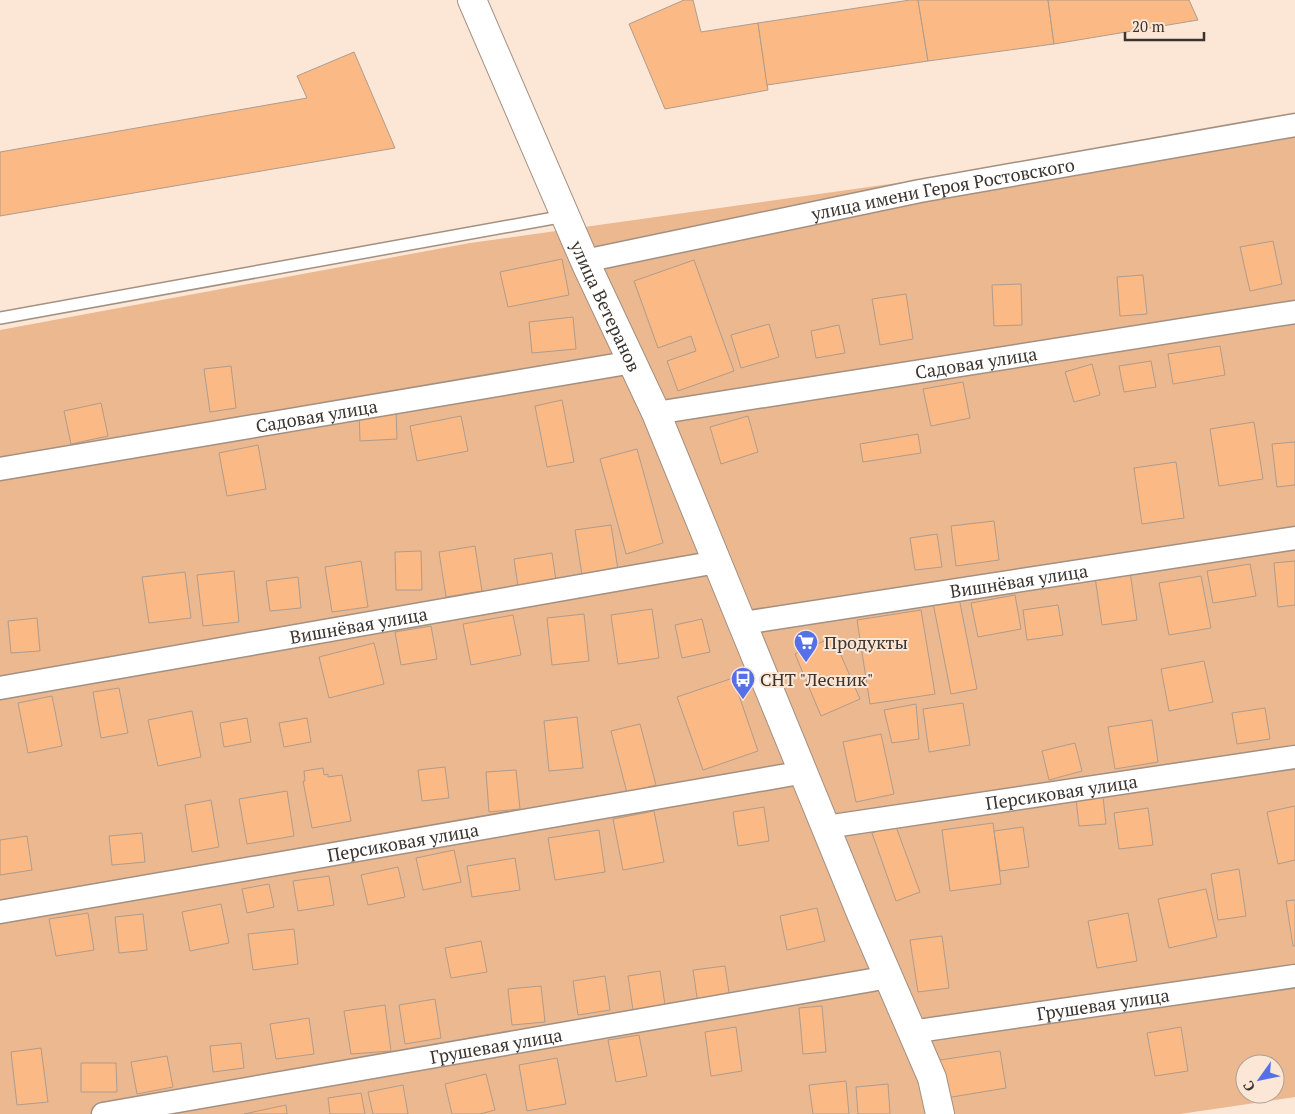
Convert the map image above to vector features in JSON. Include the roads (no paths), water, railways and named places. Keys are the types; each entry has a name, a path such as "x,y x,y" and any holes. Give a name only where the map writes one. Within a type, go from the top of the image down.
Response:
{"street":[{"name":"улица Ветеранов","path":"472,0 570,215 594,259 633,362"},
{"name":"улица Ветеранов","path":"483,0 570,215 586,264 633,362"},
{"name":"улица имени Героя Ростовского","path":"594,259 920,191 1295,125"},
{"name":"Садовая улица","path":"656,413 1295,312"},
{"path":"633,362 805,772 911,1032 932,1078 940,1114"},
{"name":"Садовая улица","path":"0,469 633,362"},
{"name":"Вишнёвая улица","path":"743,623 1295,538"},
{"name":"Вишнёвая улица","path":"0,688 716,562"},
{"name":"Персиковая улица","path":"826,827 1295,758"},
{"name":"Персиковая улица","path":"0,912 805,772"},
{"name":"Грушевая улица","path":"911,1032 1295,976"},
{"name":"Грушевая улица","path":"103,1114 889,977"}],"lane":[{"path":"0,318 570,215"}],"place":[{"name":"Продукты","path":"806,663"},
{"name":"СНТ \"Лесник\"","path":"743,700"}]}
